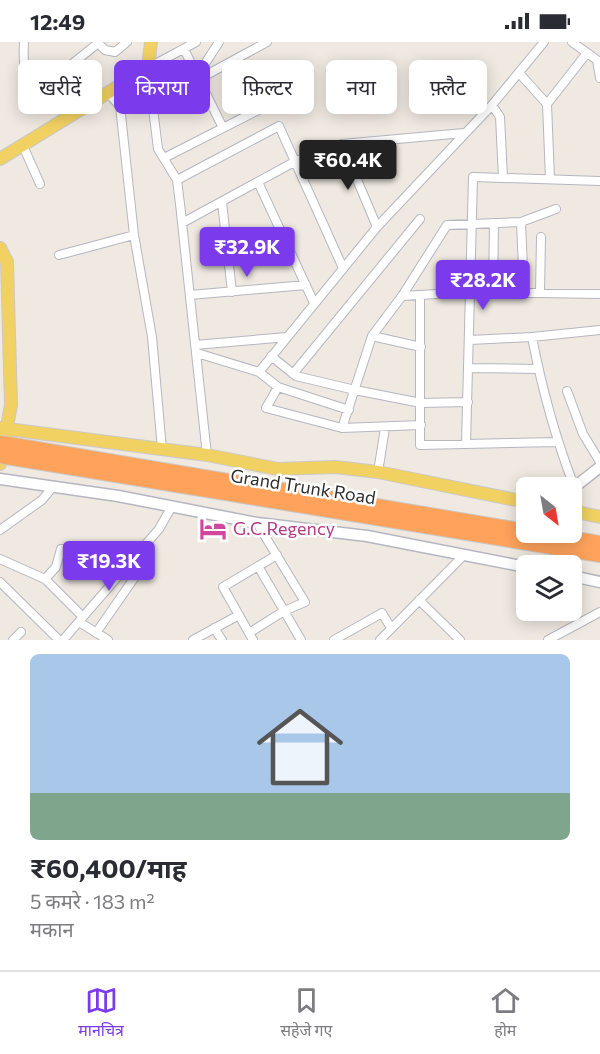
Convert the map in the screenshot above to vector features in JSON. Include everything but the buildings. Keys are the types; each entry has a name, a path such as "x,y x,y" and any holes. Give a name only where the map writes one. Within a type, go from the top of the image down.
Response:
{"highway":[{"name":"Grand Trunk Road","path":"3,453 516,530"},
{"name":"Grand Trunk Road","path":"3,453 600,555"},
{"path":"582,540 600,543"}],"main road":[{"path":"149,60 151,42"},
{"path":"0,159 114,89"},
{"path":"0,248 7,262 10,405 4,429 3,453"},
{"path":"4,429 207,455 279,469 335,467 378,472 516,500"},
{"path":"582,513 600,517"}],"street":[{"path":"24,42 24,72 32,84 42,88 97,43 105,50 115,52 127,42"},
{"path":"163,60 196,42"},
{"path":"208,60 219,42"},
{"path":"210,70 251,45 267,42"},
{"path":"259,372 377,227 520,74 544,42"},
{"path":"572,42 597,60 600,78"},
{"path":"184,49 190,60"},
{"path":"547,104 587,53"},
{"path":"520,74 547,104 550,179"},
{"path":"108,93 120,106 134,236 152,337 162,449"},
{"path":"210,101 223,128"},
{"path":"492,105 500,117 503,178"},
{"path":"154,114 158,149 177,180 207,455"},
{"path":"164,158 250,114"},
{"path":"177,180 279,126 343,268"},
{"path":"183,223 296,161 342,144 464,133"},
{"path":"342,144 377,227"},
{"path":"23,146 40,184"},
{"path":"466,444 472,177 600,181"},
{"path":"258,182 314,303"},
{"path":"222,202 232,292"},
{"path":"342,428 372,336 402,296 447,225 521,222 555,209"},
{"path":"293,374 420,219"},
{"path":"521,222 524,293"},
{"path":"493,293 494,223"},
{"path":"59,255 134,236"},
{"path":"540,293 541,237"},
{"path":"226,252 288,245"},
{"path":"190,295 306,285"},
{"path":"402,296 471,292 600,294"},
{"path":"420,295 420,445 557,442"},
{"path":"470,340 532,338 600,330"},
{"path":"372,336 421,347"},
{"path":"196,349 287,337"},
{"path":"532,338 557,442 569,477"},
{"path":"196,349 259,372 278,387 349,410"},
{"path":"271,356 293,374 355,390 421,403 468,402"},
{"path":"469,368 538,369"},
{"path":"278,387 266,408 342,428 386,429 421,425"},
{"path":"567,391 584,434 600,462"},
{"path":"378,472 386,429"},
{"path":"582,481 600,467"},
{"path":"0,479 172,506 257,523 367,536 516,565"},
{"path":"0,530 42,500 51,489"},
{"path":"0,582 61,640 159,529 172,506"},
{"path":"257,523 277,555 305,602 284,611 251,637 223,587 277,555"},
{"path":"45,579 56,567 61,549 79,550"},
{"path":"96,633 148,558 141,550"},
{"path":"380,640 464,555"},
{"path":"0,559 45,579 81,619 96,633 108,640"},
{"path":"258,566 301,640"},
{"path":"582,578 600,582"},
{"path":"419,600 460,640"},
{"path":"548,640 600,612"},
{"path":"334,640 382,613 391,628"},
{"path":"193,640 238,615"},
{"path":"214,628 222,640"},
{"path":"13,640 21,632"}],"place":[{"name":"G.C.Regency","path":"213,529"}]}
